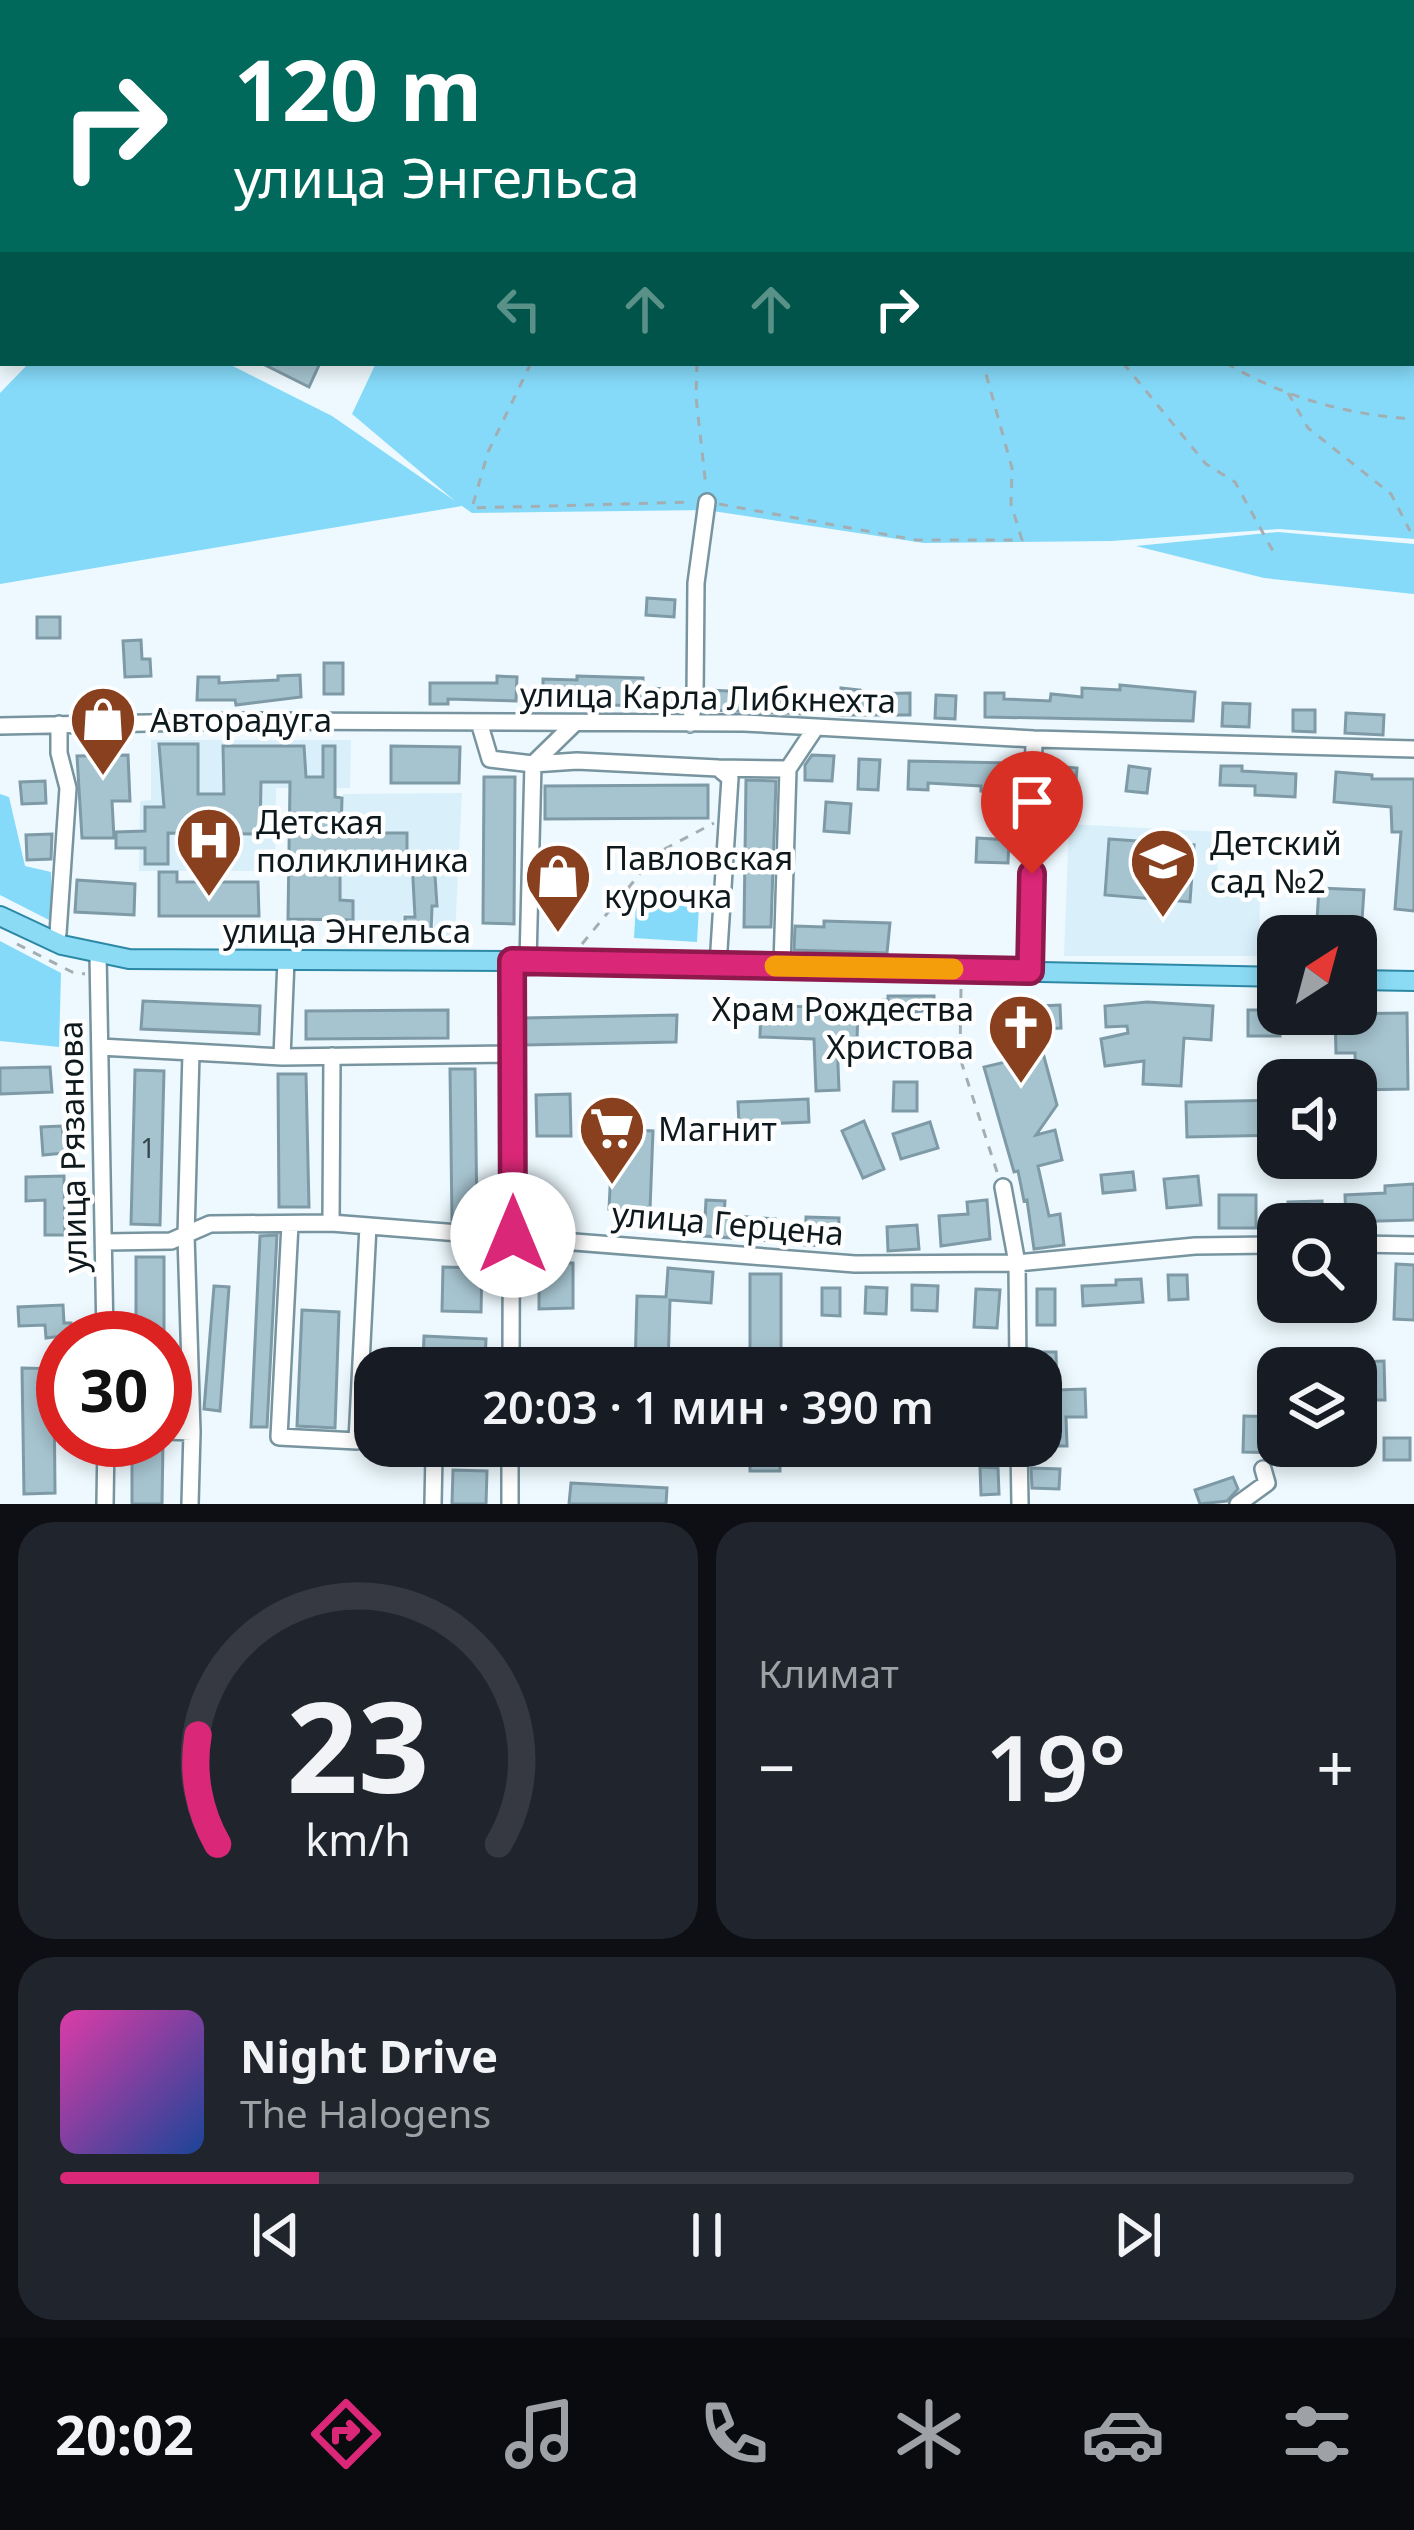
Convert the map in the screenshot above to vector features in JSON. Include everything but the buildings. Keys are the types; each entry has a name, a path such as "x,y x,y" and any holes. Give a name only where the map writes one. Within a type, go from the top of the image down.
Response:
{"main road":[{"name":"улица Энгельса","path":"0,916 54,942 129,959 520,961 1257,976"},
{"path":"1377,980 1414,981"}],"street":[{"path":"691,724 696,584 707,502"},
{"path":"478,722 490,759 788,769"},
{"path":"511,1347 513,1054 533,764 575,723"},
{"path":"54,942 68,788 59,754 59,724"},
{"name":"улица Карла Либкнехта","path":"0,726 691,724 1414,749"},
{"path":"782,966 788,769 816,727"},
{"path":"1030,971 1034,739"},
{"path":"718,768 730,778 718,965"},
{"name":"улица Рязанова","path":"98,954 105,1311"},
{"path":"282,1057 286,960"},
{"path":"100,1047 282,1057 513,1054"},
{"path":"188,1311 191,1053"},
{"path":"332,1056 332,1223"},
{"path":"1003,1187 1017,1263 1018,1347"},
{"name":"улица Герцена","path":"105,1242 171,1241 210,1224 332,1223 855,1264 1017,1263 1195,1246 1257,1245"},
{"path":"290,1224 279,1437 357,1441 368,1226"},
{"path":"1377,1244 1414,1245"},
{"path":"105,1504 106,1467"},
{"path":"190,1504 191,1467"},
{"path":"433,1504 434,1467"},
{"path":"509,1504 510,1467"},
{"path":"1019,1467 1020,1504"},
{"path":"1238,1504 1267,1483 1263,1468"}],"path":[{"path":"530,366 497,431 472,508 707,502 916,540 1022,540 1011,504 1012,468 984,366"},
{"path":"697,366 707,502"},
{"path":"1125,366 1206,464 1234,482 1274,553"},
{"path":"1232,366 1328,408 1414,418"},
{"path":"1288,392 1307,428 1391,494 1410,531"},
{"path":"573,955 657,853 727,818"},
{"path":"18,944 72,972 98,977"},
{"path":"962,970 960,1058 1003,1187"}],"shaded area":[{"path":"26,366 233,366 332,416 455,501 352,414 375,366 1414,366 1414,539 1279,529 1111,541 924,543 706,510 472,513 462,506 0,584 0,393"},
{"path":"1278,532 1414,544 1414,594 1264,578 1136,546"},
{"path":"151,740 351,740 350,788 276,788 275,871 139,871 140,801 151,800"},
{"path":"462,793 455,935 435,937 433,915 403,914 402,922 353,920 353,901 340,900 343,794"},
{"path":"0,794 9,797 25,866 51,872 51,921 0,895"},
{"name":"Детский сад №2","path":"1069,824 1219,832 1217,882 1260,884 1257,956 1064,956"},
{"path":"636,903 699,907 697,942 634,938"},
{"path":"0,941 61,973 59,1047 0,1041"}],"slow traffic":[{"path":"775,966 953,969"}],"place":[{"name":"Авторадуга","path":"103,778"},
{"name":"Детская поликлиника","path":"209,899"},
{"name":"Детский сад №2","path":"1163,920"},
{"name":"Павловская курочка","path":"558,935"},
{"name":"Храм Рождества Христова","path":"1021,1086"},
{"name":"Магнит","path":"612,1187"}],"route":[{"path":"513,1235 512,961 1030,971 1032,874"}]}
